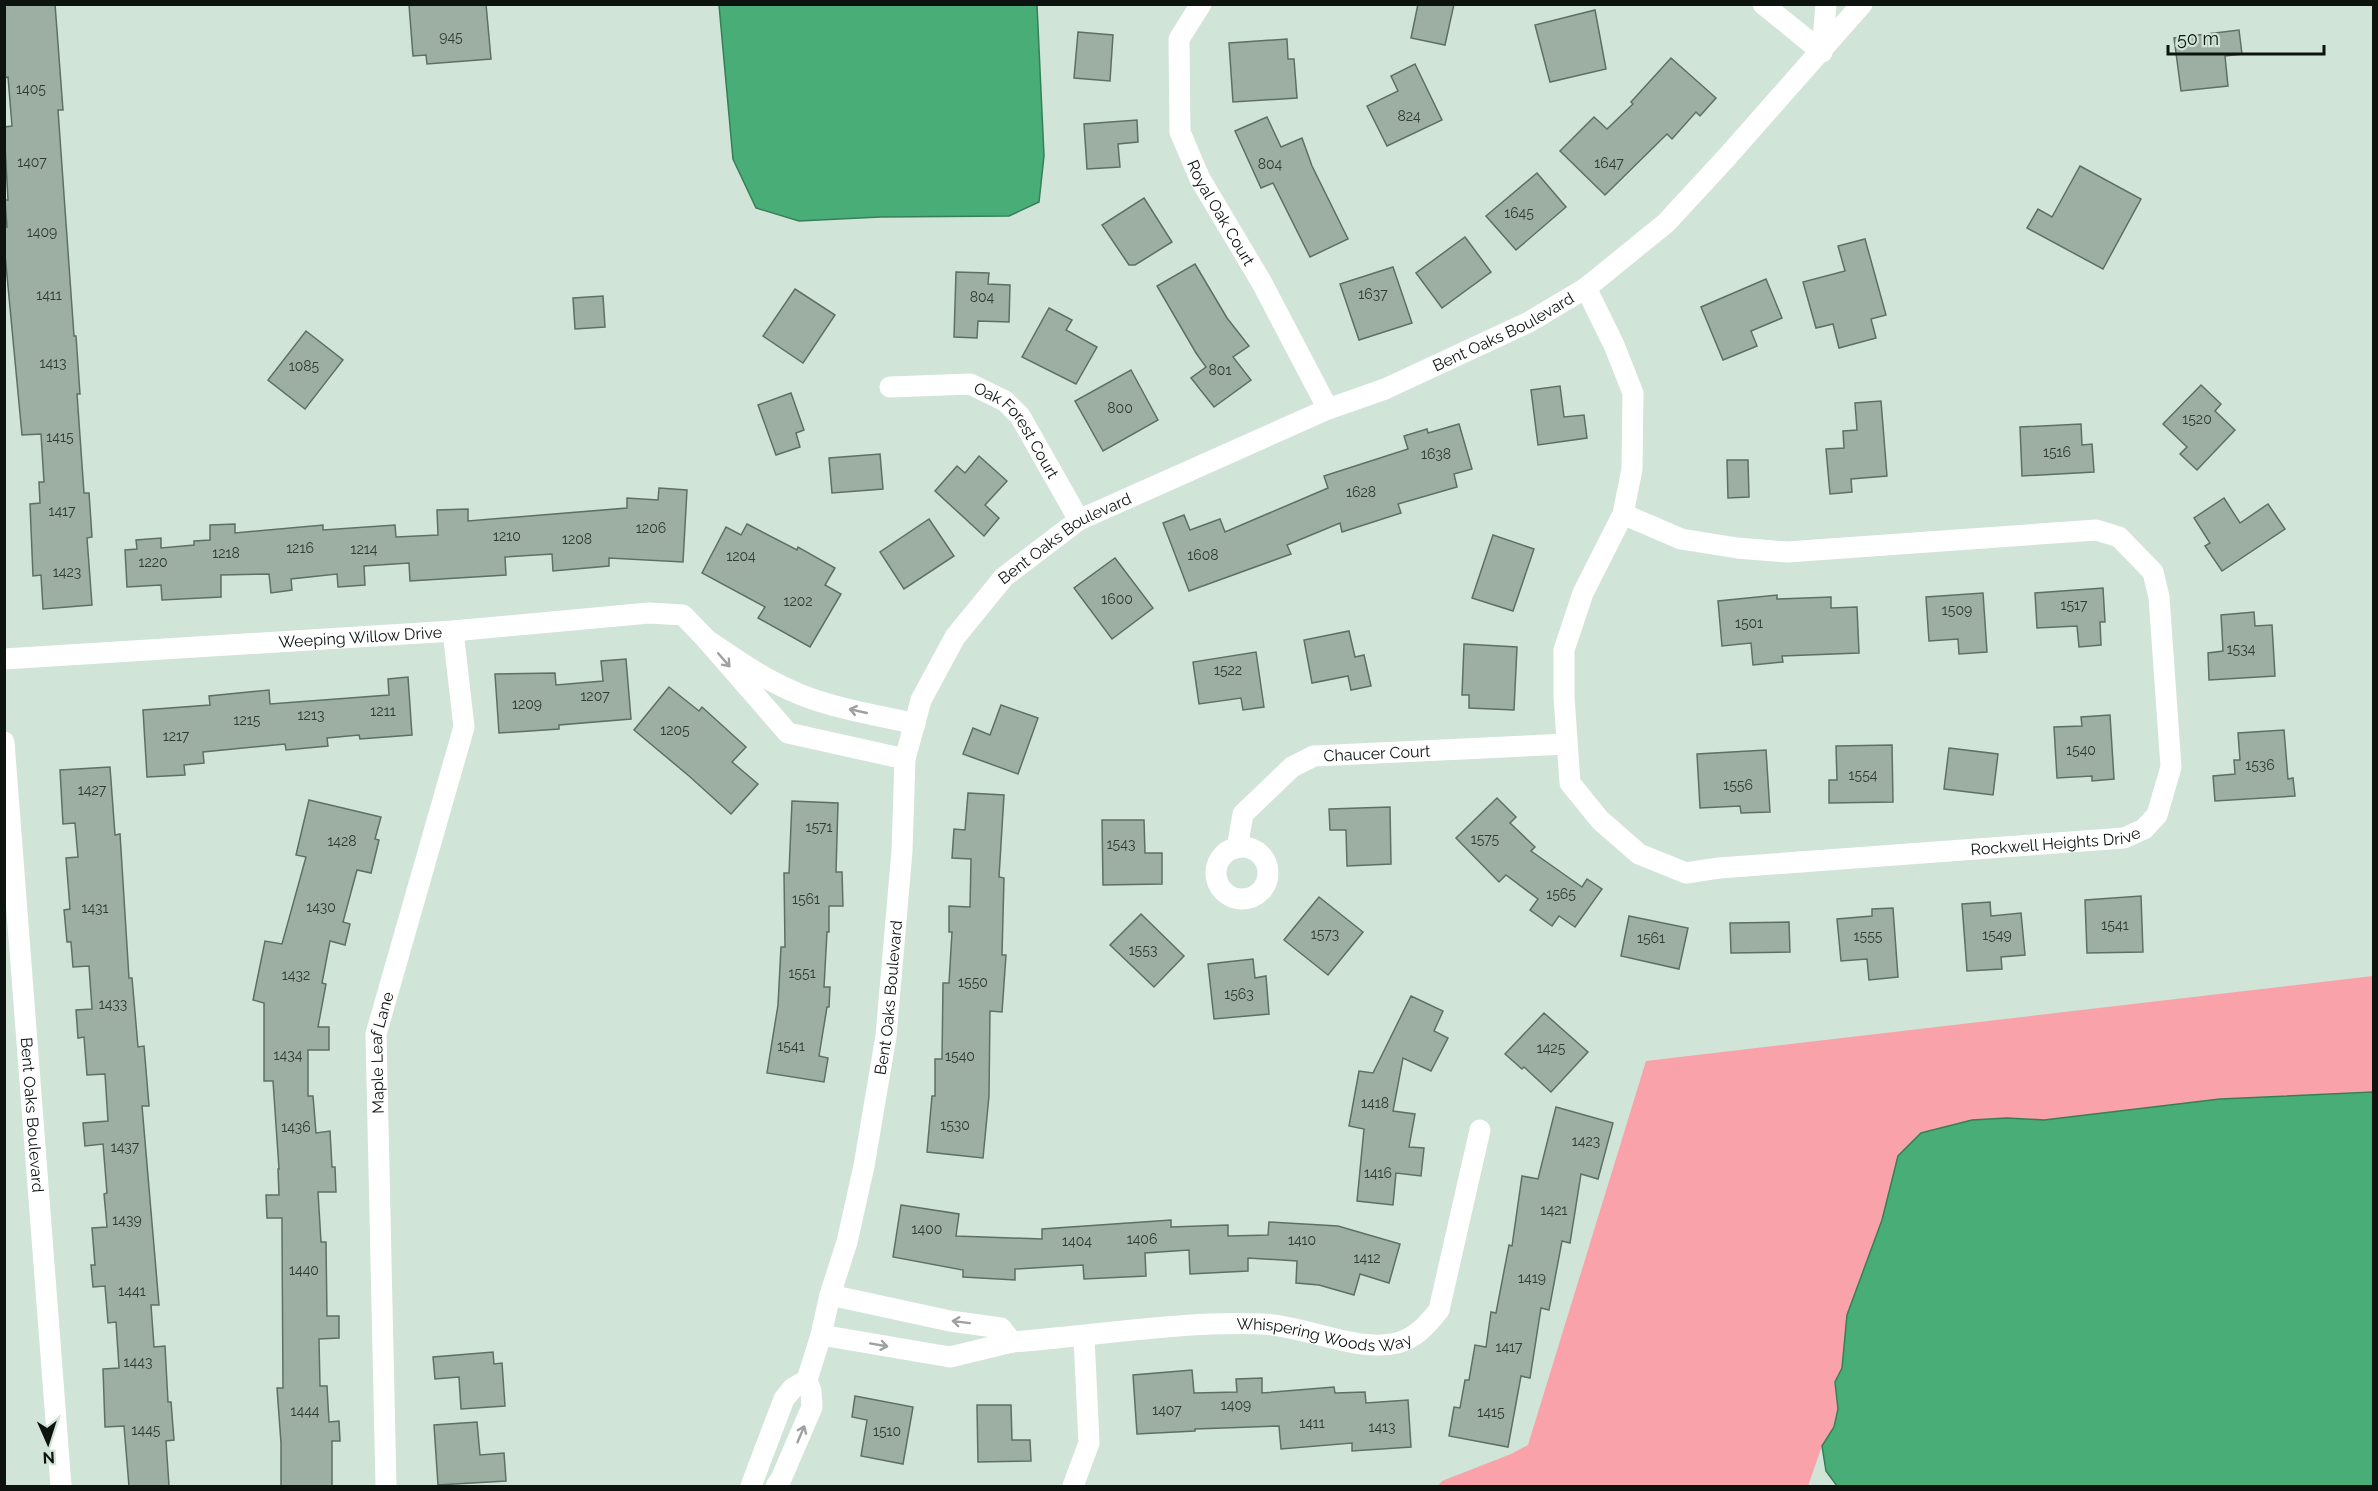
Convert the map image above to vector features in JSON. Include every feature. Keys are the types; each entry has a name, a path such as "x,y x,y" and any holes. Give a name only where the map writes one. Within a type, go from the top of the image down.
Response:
{"street":[{"name":"Royal Oak Court","path":"1201,4 1179,39 1180,132 1200,179 1262,283 1328,409"},
{"path":"1763,4 1822,52"},
{"path":"1822,52 1827,4"},
{"name":"Bent Oaks Boulevard","path":"776,1486 812,1407 812,1391 807,1380 847,1242 864,1166 886,1036 902,851 905,759 921,700 955,637 1004,577 1079,520 1328,409 1385,390 1529,322 1586,288 1666,223 1822,52 1862,4"},
{"name":"Rockwell Heights Drive","path":"1586,288 1614,345 1633,393 1632,469 1623,514 1583,593 1564,650 1570,783 1600,820 1639,854 1686,873 1719,868 2124,838 2144,829 2157,815 2170,767 2159,597 2153,572 2119,537 2096,530 1787,552 1737,548 1681,539 1623,514"},
{"name":"Oak Forest Court","path":"890,387 970,384 1005,401 1020,416 1079,520"},
{"name":"Weeping Willow Drive","path":"4,659 453,631 649,613 683,615 788,733 905,759"},
{"name":"Maple Leaf Lane","path":"386,1486 376,1034 464,727 453,631"},
{"name":"Weeping Willow Drive","path":"706,640 766,679 791,691 832,705 915,724"},
{"name":"Bent Oaks Boulevard","path":"4,742 61,1486"},
{"name":"Chaucer Court","path":"1237,848 1243,814 1292,767 1314,756 1567,744"},
{"name":"Whispering Woods Way","path":"821,1335 951,1358 1012,1342 1084,1337 1164,1327 1264,1324 1371,1344 1397,1343 1422,1331 1439,1310 1480,1130"},
{"path":"830,1295 950,1321 1001,1328 1012,1342"},
{"path":"1073,1486 1089,1443 1084,1337"},
{"path":"751,1486 784,1399 793,1388 807,1380"}],"shaded area":[{"path":"719,5 1037,5 1044,156 1039,202 1009,216 880,217 799,221 756,208 733,159"},
{"path":"2373,976 2373,1092 2220,1099 2044,1120 2007,1118 1898,1156 1882,1220 1847,1315 1842,1368 1835,1382 1838,1409 1834,1427 1822,1446 1808,1486 1438,1486 1442,1481 1528,1445 1646,1061"},
{"path":"2373,1092 2373,1486 1837,1486 1826,1471 1822,1446 1834,1427 1838,1409 1835,1382 1842,1368 1847,1315 1882,1220 1898,1156 1921,1133 1972,1120 2007,1118 2044,1120 2220,1099"}],"building":[{"path":"4,4 55,4 63,110 58,110 80,394 77,394 84,493 89,493 92,537 87,538 92,605 43,609 41,575 33,576 30,504 40,503 39,482 44,482 41,434 22,435 4,244 4,227 7,227 5,200 8,200 4,127 12,126 8,77 4,78"},
{"path":"486,4 491,59 427,64 426,55 413,56 409,5"},
{"path":"1418,4 1454,4 1445,45 1411,38"},
{"path":"1595,10 1606,69 1550,82 1535,25"},
{"path":"2239,30 2242,54 2225,56 2228,86 2181,91 2174,38"},
{"path":"1078,32 1113,35 1110,81 1074,78"},
{"path":"1287,39 1288,59 1294,59 1297,98 1233,102 1229,43"},
{"path":"1671,58 1716,98 1700,116 1696,112 1672,139 1667,134 1605,195 1560,151 1594,117 1607,129 1633,104 1631,102"},
{"path":"1415,64 1442,120 1387,146 1367,106 1398,91 1391,76"},
{"path":"1267,117 1281,147 1302,138 1312,166 1348,239 1310,257 1273,183 1261,188 1235,131"},
{"path":"1137,120 1138,142 1118,144 1120,167 1087,169 1084,124"},
{"path":"2080,166 2141,199 2103,269 2027,228 2038,209 2052,217"},
{"path":"1537,173 1566,207 1516,250 1486,216"},
{"path":"1144,198 1172,242 1135,265 1129,265 1102,225"},
{"path":"1465,237 1491,272 1442,308 1416,273"},
{"path":"1865,239 1886,315 1871,319 1876,338 1839,348 1833,324 1816,328 1803,282 1845,271 1838,246"},
{"path":"1195,264 1227,318 1249,346 1233,357 1251,380 1214,407 1191,378 1206,367 1157,286"},
{"path":"1393,267 1412,323 1359,340 1340,284"},
{"path":"956,272 989,273 988,284 1010,285 1009,322 978,321 977,338 954,337"},
{"path":"1766,279 1782,318 1751,331 1757,346 1723,360 1701,307"},
{"path":"795,289 835,315 803,363 763,336"},
{"path":"603,296 605,327 575,329 573,298"},
{"path":"1049,308 1072,320 1066,330 1097,347 1076,384 1022,357"},
{"path":"306,331 343,360 305,409 268,380"},
{"path":"1131,370 1158,420 1103,451 1075,401"},
{"path":"2201,385 2221,404 2215,411 2235,430 2197,470 2180,454 2187,447 2163,424"},
{"path":"1560,386 1564,417 1584,415 1587,438 1538,445 1531,390"},
{"path":"791,393 804,430 796,433 800,447 776,455 758,405"},
{"path":"1881,401 1887,476 1851,479 1852,492 1830,494 1826,449 1844,448 1843,431 1857,430 1855,403"},
{"path":"1459,424 1472,469 1454,474 1457,487 1398,504 1401,513 1342,532 1340,523 1287,545 1291,554 1189,591 1163,523 1184,515 1190,530 1220,519 1225,532 1328,488 1324,476 1408,449 1404,436 1427,429 1428,433"},
{"path":"2081,424 2082,445 2092,444 2094,472 2022,476 2020,427"},
{"path":"880,454 883,489 832,493 829,458"},
{"path":"979,456 1007,481 985,505 999,518 984,536 935,491 957,466 965,473"},
{"path":"1727,460 1748,460 1749,497 1728,498"},
{"path":"659,488 687,490 683,562 609,558 609,566 553,571 552,554 505,557 506,575 410,581 409,563 364,566 365,585 338,587 337,574 291,579 292,590 271,593 269,574 221,575 221,597 162,600 161,585 127,587 125,550 137,549 136,540 161,538 161,548 194,545 194,541 210,540 210,525 235,524 235,533 323,525 323,530 395,525 396,537 438,535 437,510 468,509 468,521 627,508 627,498 658,500"},
{"path":"2224,498 2240,523 2268,504 2285,529 2222,571 2205,546 2210,543 2194,518"},
{"path":"929,519 954,556 904,589 880,552"},
{"path":"747,524 797,550 798,547 835,568 825,585 841,594 810,647 758,618 765,607 702,573 726,527 741,535"},
{"path":"1493,535 1534,549 1513,611 1472,598"},
{"path":"1115,558 1153,608 1112,639 1074,588"},
{"path":"2103,588 2105,622 2100,622 2101,645 2079,647 2077,626 2037,628 2035,593"},
{"path":"1983,593 1987,652 1959,654 1958,639 1929,641 1926,597"},
{"path":"1777,595 1777,599 1831,597 1831,608 1857,607 1859,653 1782,656 1783,662 1753,665 1751,643 1722,646 1718,601"},
{"path":"2254,612 2255,626 2272,625 2275,676 2209,680 2208,653 2223,651 2221,615"},
{"path":"1349,631 1355,657 1364,655 1371,686 1351,690 1348,676 1312,683 1304,640"},
{"path":"1464,644 1517,647 1514,710 1469,708 1469,695 1462,695"},
{"path":"1256,652 1264,707 1243,710 1241,698 1199,704 1193,662"},
{"path":"626,659 631,719 559,725 559,729 499,733 495,674 555,673 556,685 603,681 601,661"},
{"path":"408,677 412,735 360,739 359,735 327,738 328,746 286,750 285,744 203,752 204,763 184,765 185,775 147,777 143,710 210,705 209,696 269,690 270,704 389,695 388,679"},
{"path":"669,687 699,711 702,707 746,747 732,762 758,784 731,814 634,730"},
{"path":"1001,705 1038,718 1018,774 963,754 973,728 990,735"},
{"path":"2110,715 2114,779 2092,781 2092,776 2057,778 2054,727 2082,726 2081,717"},
{"path":"2284,730 2288,779 2293,778 2295,796 2215,801 2213,776 2235,774 2234,760 2240,760 2238,733"},
{"path":"1892,745 1893,802 1829,803 1829,780 1837,780 1836,746"},
{"path":"1949,748 1998,754 1993,795 1944,789"},
{"path":"1766,750 1770,812 1741,813 1740,806 1700,808 1697,754"},
{"path":"110,767 115,835 120,834 129,978 132,978 138,1047 144,1046 149,1106 142,1106 159,1305 151,1305 154,1347 165,1346 168,1402 171,1402 174,1440 166,1441 169,1486 129,1486 124,1426 105,1427 103,1369 119,1368 116,1322 108,1323 105,1286 93,1287 91,1265 95,1265 92,1228 107,1227 104,1194 107,1193 103,1144 85,1146 83,1123 108,1121 105,1074 87,1075 84,1037 78,1038 76,1010 92,1009 89,966 73,967 71,942 67,942 64,910 70,909 66,858 78,857 75,823 63,824 60,770"},
{"path":"968,793 1004,795 999,877 1004,878 1002,955 1006,955 1002,1012 990,1011 989,1096 983,1158 927,1152 932,1096 935,1096 935,1059 942,1059 943,983 949,983 952,932 949,932 949,906 970,907 971,859 952,858 954,829 965,830"},
{"path":"1497,798 1516,817 1510,823 1535,847 1531,851 1582,887 1587,879 1602,889 1575,927 1559,916 1552,926 1530,910 1538,899 1506,875 1499,882 1456,838"},
{"path":"309,800 381,817 375,839 379,840 371,873 357,870 343,922 350,924 345,945 330,941 322,983 326,984 318,1027 329,1027 329,1050 308,1050 308,1096 313,1096 316,1133 330,1131 332,1167 335,1167 336,1192 318,1192 321,1242 326,1242 327,1316 339,1316 339,1338 319,1339 320,1386 327,1386 329,1422 339,1421 340,1441 332,1441 332,1486 281,1486 277,1388 283,1388 282,1218 267,1218 266,1195 279,1195 279,1169 273,1081 264,1081 264,1003 253,1000 265,941 282,944 306,857 296,855"},
{"path":"792,801 838,803 836,872 842,872 843,906 829,906 824,987 830,987 829,1007 827,1007 819,1056 828,1058 824,1082 767,1073 778,1005 781,947 785,947 784,873 789,873"},
{"path":"1390,807 1391,864 1347,866 1346,830 1330,830 1329,809"},
{"path":"1102,820 1144,820 1145,853 1162,853 1162,884 1103,885"},
{"path":"2141,896 2143,952 2087,953 2085,900"},
{"path":"1319,897 1363,932 1328,975 1284,940"},
{"path":"1990,902 1991,916 2021,913 2025,955 2001,957 2002,969 1967,971 1962,904"},
{"path":"1893,908 1898,977 1869,980 1867,959 1841,961 1837,919 1872,916 1872,909"},
{"path":"1141,914 1184,956 1154,987 1110,945"},
{"path":"1629,916 1688,928 1679,969 1621,956"},
{"path":"1789,922 1790,952 1731,953 1730,923"},
{"path":"1253,959 1255,978 1266,976 1269,1014 1214,1019 1208,964"},
{"path":"1411,996 1443,1011 1434,1031 1448,1038 1431,1071 1403,1058 1393,1111 1415,1114 1409,1147 1424,1148 1421,1176 1396,1173 1393,1205 1357,1201 1364,1129 1349,1126 1359,1071 1373,1073"},
{"path":"1544,1013 1588,1052 1551,1092 1524,1067 1522,1069 1505,1054"},
{"path":"1556,1107 1613,1123 1598,1179 1581,1174 1570,1243 1562,1241 1549,1310 1541,1308 1530,1378 1521,1376 1508,1447 1449,1436 1454,1407 1460,1408 1465,1380 1469,1380 1475,1345 1486,1347 1491,1312 1496,1313 1509,1245 1512,1246 1522,1176 1538,1179"},
{"path":"901,1205 959,1214 956,1236 1042,1239 1042,1229 1171,1220 1171,1227 1228,1225 1228,1236 1268,1235 1269,1222 1338,1226 1400,1244 1389,1283 1360,1274 1354,1295 1319,1285 1296,1283 1297,1261 1248,1258 1248,1271 1190,1274 1189,1250 1145,1253 1146,1276 1084,1279 1083,1265 1015,1269 1015,1280 963,1277 963,1270 893,1257"},
{"path":"493,1352 494,1364 502,1363 505,1406 461,1409 459,1377 435,1379 433,1357"},
{"path":"1192,1370 1194,1393 1237,1392 1236,1379 1262,1378 1262,1393 1334,1387 1335,1393 1365,1392 1366,1403 1408,1400 1411,1447 1352,1451 1352,1443 1281,1449 1279,1426 1137,1434 1133,1375"},
{"path":"855,1396 913,1407 903,1464 861,1456 867,1420 852,1417"},
{"path":"977,1405 1011,1405 1012,1440 1030,1440 1031,1461 978,1462"},
{"path":"477,1422 480,1455 504,1453 506,1481 438,1485 434,1425"}]}
